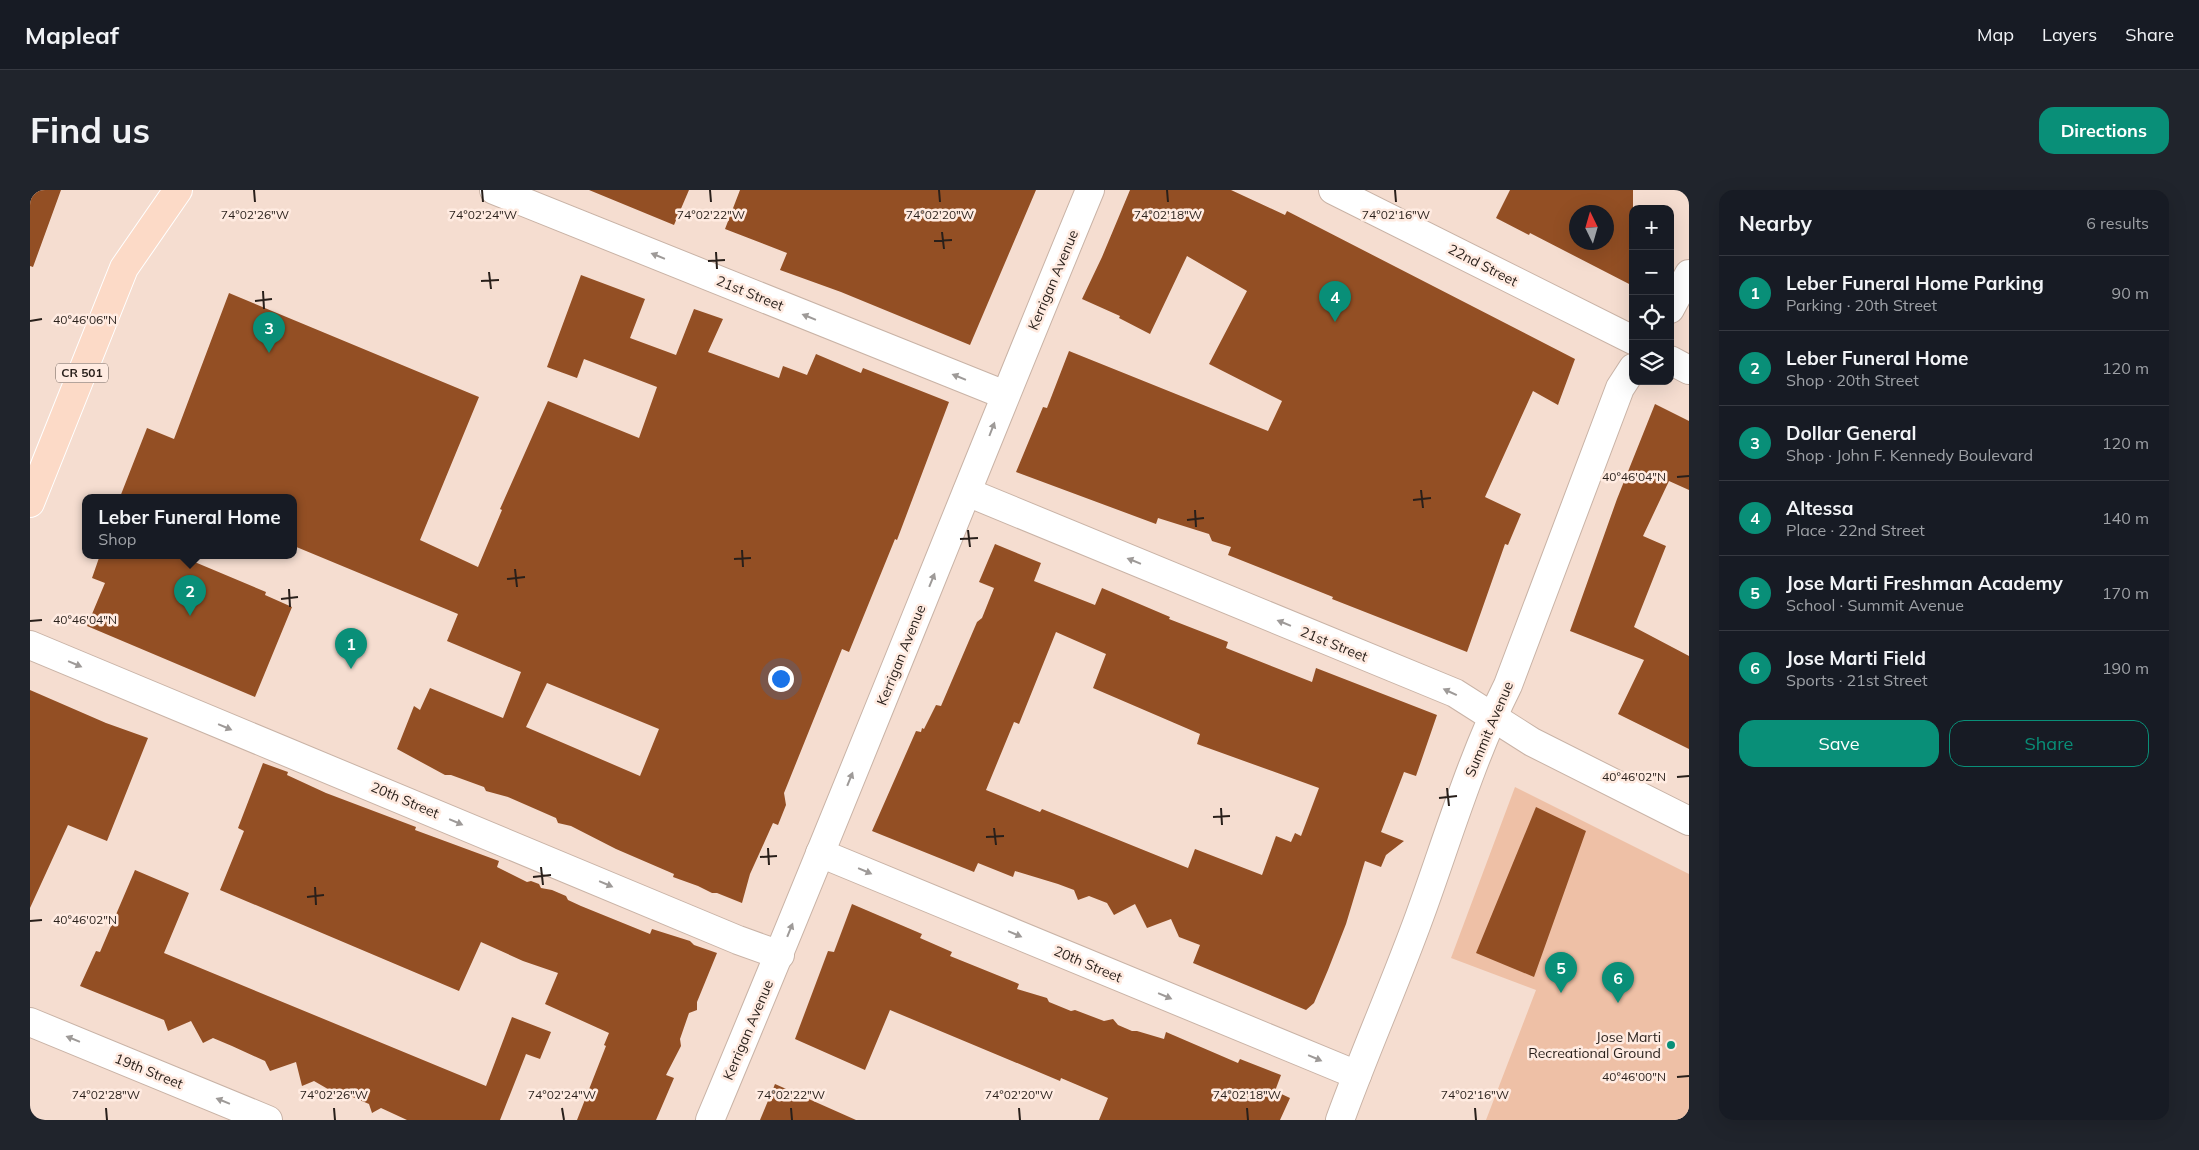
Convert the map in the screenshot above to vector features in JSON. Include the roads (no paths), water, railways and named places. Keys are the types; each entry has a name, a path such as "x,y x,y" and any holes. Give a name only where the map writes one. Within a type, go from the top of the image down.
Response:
{"main road":[{"name":"CR 501","path":"30,504 124,268 178,190"}],"street":[{"name":"21st Street","path":"494,190 1005,395"},
{"name":"Kerrigan Avenue","path":"710,1120 780,955 968,492 1005,395 1090,190"},
{"name":"22nd Street","path":"1333,190 1629,338"},
{"path":"1674,302 1689,274"},
{"path":"1674,362 1689,370"},
{"name":"Summit Avenue","path":"1340,1120 1404,956 1492,717 1508,685 1620,388 1629,374"},
{"name":"21st Street","path":"968,492 1455,693 1532,742 1689,821"},
{"name":"20th Street","path":"30,644 738,940 780,955"},
{"name":"20th Street","path":"820,853 1357,1075"},
{"name":"19th Street","path":"30,1022 268,1120"}],"place":[{"name":"Altessa","path":"1335,322"},
{"name":"Dollar General","path":"269,353"},
{"name":"Leber Funeral Home","path":"190,616"},
{"name":"Leber Funeral Home Parking","path":"351,669"},
{"name":"Jose Marti Freshman Academy","path":"1561,993"},
{"name":"Jose Marti Field","path":"1618,1003"},
{"name":"Jose Marti Recreational Ground","path":"1671,1045"}]}
